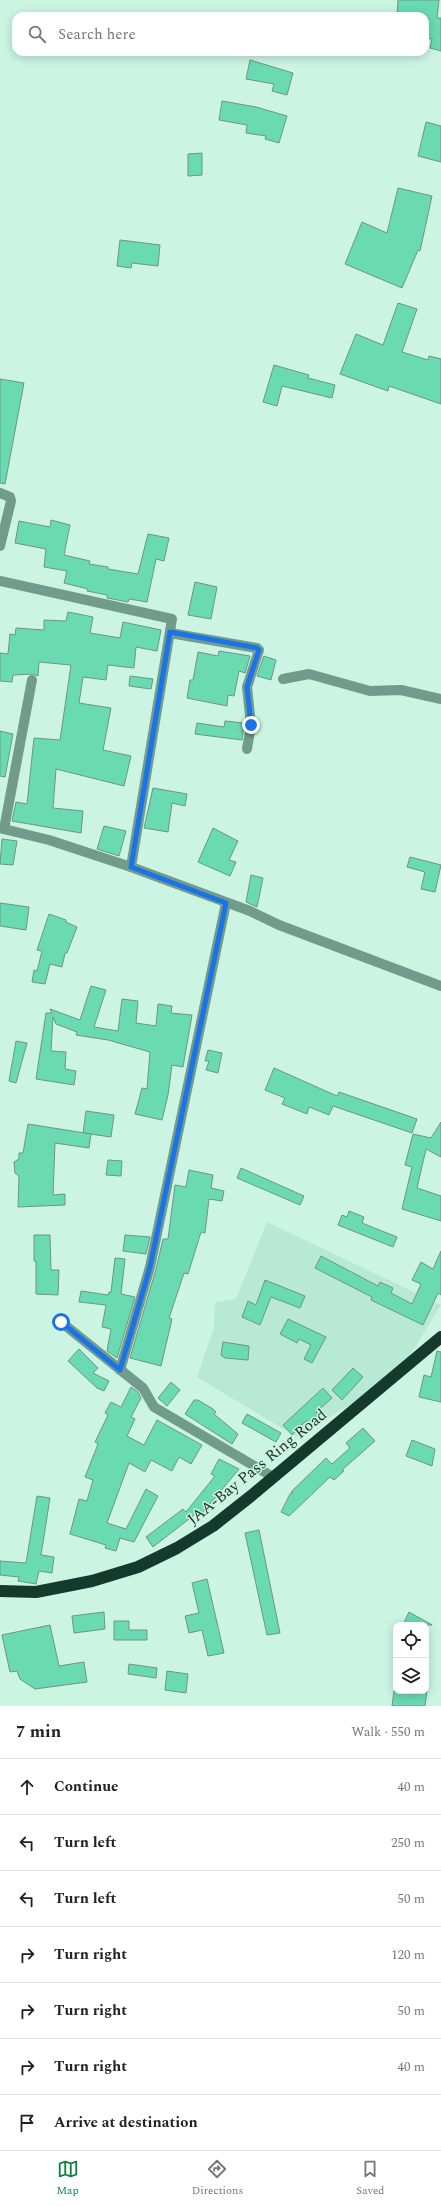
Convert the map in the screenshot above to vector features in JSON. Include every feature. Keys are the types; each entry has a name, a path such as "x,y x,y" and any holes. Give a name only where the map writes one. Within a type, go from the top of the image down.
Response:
{"highway":[{"name":"JAA-Bay Pass Ring Road","path":"0,1591 36,1592 92,1581 138,1567 177,1548 213,1526 441,1337"}],"street":[{"path":"0,493 10,496 11,501 0,546"},
{"path":"0,581 171,618 173,620 131,867"},
{"path":"170,632 257,648 259,650 247,687 251,725 248,749"},
{"path":"283,679 309,674 370,691 401,690 441,699"},
{"path":"32,680 2,828 49,840 131,867 250,911 279,925 441,986"},
{"path":"120,1370 150,1267 226,903"},
{"path":"61,1322 143,1388 154,1407 273,1477"}],"shaded area":[{"path":"267,1222 441,1305 409,1357 366,1395 297,1437 197,1377 214,1328 215,1302 236,1299"}],"building":[{"path":"398,0 439,0 437,18 441,18 441,51 430,48 432,39 429,39 429,12 397,12"},
{"path":"250,60 293,73 287,95 272,91 274,84 246,79"},
{"path":"222,101 256,107 287,116 279,143 265,139 266,136 246,133 247,125 219,120"},
{"path":"426,122 441,126 441,162 418,156"},
{"path":"202,153 202,175 188,176 188,154"},
{"path":"398,188 432,196 420,251 418,250 402,288 345,264 362,222 387,233"},
{"path":"120,240 160,245 158,266 132,263 131,268 117,266"},
{"path":"398,303 417,309 402,352 428,360 429,356 441,359 441,404 389,386 388,391 340,374 356,334 383,345"},
{"path":"274,365 309,375 308,378 335,385 332,398 282,386 277,406 263,402"},
{"path":"0,379 24,383 5,484 0,483"},
{"path":"51,520 70,525 64,555 90,561 89,564 108,567 108,569 138,574 148,534 169,538 164,561 156,559 147,602 129,599 128,602 107,598 107,595 87,591 88,589 64,583 67,571 44,567 46,549 15,543 19,521 50,527"},
{"path":"195,582 217,587 211,619 188,615"},
{"path":"68,612 93,617 90,633 120,638 123,622 161,630 157,651 136,647 134,668 108,665 106,680 83,677 79,703 111,708 103,750 131,756 124,786 56,769 53,808 83,811 81,833 12,821 16,802 27,804 34,738 60,740 71,665 39,662 38,676 33,674 13,675 12,682 0,681 0,653 8,654 10,634 15,635 16,628 44,630 44,620 66,621"},
{"path":"219,651 250,656 245,673 239,671 234,696 228,695 227,706 187,698 190,680 193,680 198,652 218,656"},
{"path":"264,656 276,660 271,680 257,676"},
{"path":"130,676 153,679 151,689 129,686"},
{"path":"225,721 244,723 242,740 195,734 197,723 224,727"},
{"path":"0,731 13,734 5,777 0,776"},
{"path":"153,788 187,794 185,806 172,803 168,832 144,828"},
{"path":"104,826 126,831 119,856 97,849"},
{"path":"213,828 238,841 229,860 236,862 230,876 198,862"},
{"path":"2,839 17,841 13,865 0,864"},
{"path":"410,857 441,865 435,892 421,889 425,872 407,867"},
{"path":"251,875 263,878 257,907 246,902"},
{"path":"0,903 29,907 26,930 0,926"},
{"path":"49,914 66,920 66,922 77,927 67,953 65,953 62,967 50,964 45,984 32,982 34,970 37,971 42,951 37,950"},
{"path":"91,986 106,990 94,1027 118,1031 122,999 138,1001 136,1023 156,1026 158,1004 172,1006 171,1013 192,1015 183,1067 172,1065 168,1095 162,1120 135,1114 142,1088 147,1089 150,1052 108,1040 76,1035 77,1032 56,1024 53,1017 51,1051 66,1052 65,1069 76,1071 74,1085 36,1079 46,1013 52,1013 50,1009 80,1020"},
{"path":"16,1041 27,1043 16,1083 9,1081"},
{"path":"208,1050 222,1053 218,1073 206,1070 209,1061 205,1061"},
{"path":"274,1068 337,1096 339,1092 417,1119 412,1133 333,1106 329,1115 309,1107 307,1114 282,1104 285,1098 265,1090"},
{"path":"86,1111 114,1115 111,1137 83,1133"},
{"path":"441,1122 441,1157 426,1149 417,1188 441,1196 441,1221 402,1209 412,1167 405,1165 413,1134 431,1138"},
{"path":"28,1124 91,1134 89,1148 55,1143 53,1195 65,1194 65,1205 18,1207 19,1176 15,1173 14,1162 19,1159 19,1153 23,1153"},
{"path":"108,1160 122,1161 121,1176 106,1175"},
{"path":"241,1168 304,1196 300,1205 237,1178"},
{"path":"189,1170 213,1175 211,1188 224,1191 222,1201 209,1199 205,1233 201,1232 188,1274 184,1273 169,1318 172,1319 161,1366 130,1358 156,1269 163,1239 168,1239 175,1185 186,1187"},
{"path":"349,1211 364,1217 362,1223 397,1237 393,1247 338,1225 342,1215 347,1217"},
{"path":"34,1235 50,1235 51,1270 59,1270 58,1295 36,1294"},
{"path":"125,1235 150,1237 146,1254 123,1251"},
{"path":"441,1251 441,1295 438,1293 423,1325 371,1300 372,1297 315,1268 321,1256 378,1286 380,1282 393,1288 391,1293 412,1304 421,1284 412,1280 421,1262 433,1269"},
{"path":"115,1258 125,1259 121,1294 135,1297 117,1358 107,1351 111,1329 102,1327 106,1305 79,1302 81,1291 108,1295 109,1292 111,1292"},
{"path":"265,1280 305,1296 300,1308 271,1297 260,1325 242,1317 248,1301 256,1305"},
{"path":"288,1319 326,1337 312,1363 304,1359 311,1345 299,1339 297,1343 280,1334"},
{"path":"223,1342 249,1346 248,1360 225,1358 221,1355"},
{"path":"79,1349 98,1368 93,1373 109,1381 104,1391 97,1388 68,1361"},
{"path":"437,1351 441,1352 441,1402 419,1397 424,1375 431,1377"},
{"path":"353,1368 363,1377 342,1400 332,1390"},
{"path":"171,1382 180,1390 167,1406 158,1398"},
{"path":"131,1387 138,1392 141,1398 131,1417 135,1419 127,1436 144,1445 157,1420 202,1445 191,1464 179,1457 172,1471 151,1460 145,1472 129,1463 107,1523 126,1529 146,1489 158,1496 134,1542 120,1538 116,1551 105,1548 106,1545 70,1534 79,1499 87,1501 93,1480 85,1477 98,1444 95,1442 108,1415 105,1413 111,1402 121,1407"},
{"path":"323,1388 332,1398 316,1412 319,1416 310,1425 306,1421 292,1435 283,1425"},
{"path":"194,1400 198,1400 213,1409 216,1412 214,1414 238,1434 232,1444 185,1414"},
{"path":"247,1414 281,1433 276,1442 242,1423"},
{"path":"363,1428 375,1441 342,1470 344,1471 334,1480 330,1477 289,1516 281,1512 290,1494 293,1493 291,1492 326,1458 332,1464 350,1448 346,1443"},
{"path":"412,1440 435,1449 432,1466 406,1456"},
{"path":"219,1459 239,1469 201,1515 198,1512 153,1547 146,1537 183,1509 186,1512 215,1476 211,1474"},
{"path":"37,1496 50,1498 41,1555 54,1557 52,1573 39,1571 36,1584 18,1581 19,1577 0,1575 0,1561 26,1563"},
{"path":"259,1530 280,1633 267,1635 245,1533"},
{"path":"207,1579 224,1653 208,1656 202,1630 189,1633 185,1616 199,1613 192,1583"},
{"path":"104,1612 105,1629 74,1633 72,1616"},
{"path":"409,1612 427,1622 404,1622"},
{"path":"114,1621 129,1621 129,1630 147,1630 147,1640 114,1640"},
{"path":"50,1625 59,1666 84,1662 87,1682 35,1689 20,1679 17,1671 10,1672 2,1635"},
{"path":"129,1664 157,1668 156,1678 128,1674"},
{"path":"167,1671 188,1674 186,1693 165,1690"},
{"path":"394,1694 427,1694 425,1706 392,1706"}],"route":[{"path":"61,1322 120,1370 150,1267 226,903 131,867 170,632 257,648 259,650 259,654 247,687 251,725"}]}
